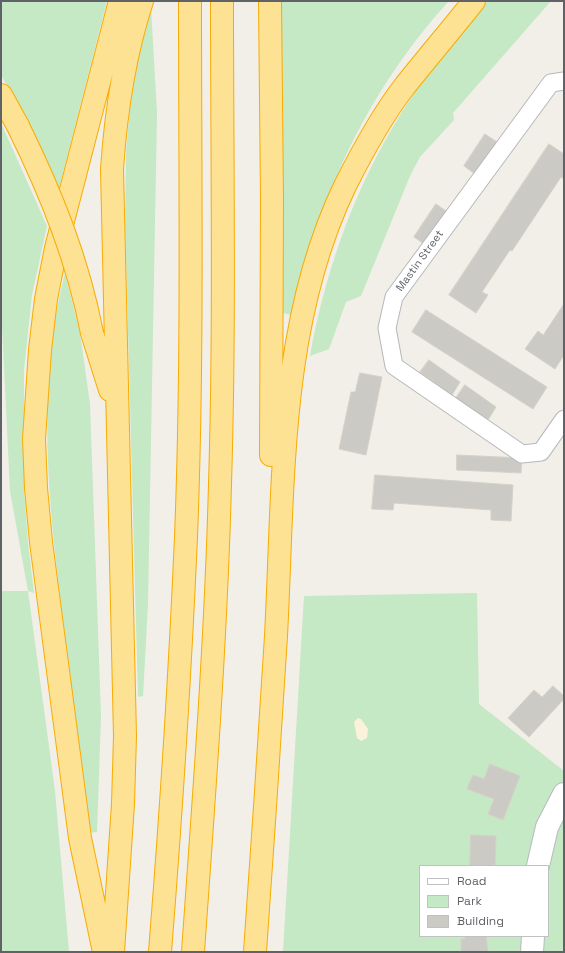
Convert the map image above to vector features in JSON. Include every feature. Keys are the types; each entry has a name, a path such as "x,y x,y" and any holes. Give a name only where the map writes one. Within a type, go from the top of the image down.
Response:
{"highway":[{"path":"104,952 80,838 41,542 36,488 34,439 40,350 46,299 56,248 120,1"},
{"path":"113,952 126,736 112,169 116,117 124,68 142,1"},
{"path":"160,952 178,692 186,535 191,256 190,1"},
{"path":"192,952 209,728 220,486 222,388 222,1"},
{"path":"270,1 273,299 270,474 281,533"},
{"path":"255,952 276,645 287,415 294,362 311,282 325,235 345,187 373,135 403,88 474,1"},
{"path":"1,95 18,126 58,212 73,255 86,302 92,333 118,414"}],"street":[{"name":"Mastin Street","path":"564,81 551,83 394,297 387,328 394,366 522,454 541,452 564,419"},
{"path":"538,865 547,827 564,794"},
{"path":"532,952 533,937"}],"green space":[{"path":"1,1 107,1 58,192 19,107 1,75"},
{"path":"280,1 449,1 399,64 369,110 356,134 328,199 291,315 283,313"},
{"path":"487,1 551,1 453,113 454,120 420,157 410,176 361,296 346,302 329,349 310,356 321,305 335,256 352,210 372,165 422,81"},
{"path":"151,8 157,113 148,604 143,696 138,697 125,220 126,152 130,107 138,57"},
{"path":"1,123 47,226 32,295 24,370 24,489 34,593 28,591 10,491 1,305"},
{"path":"65,273 80,333 90,404 101,716 97,832 89,833 54,539 48,449 50,360 56,316"},
{"path":"1,591 28,591 55,791 69,952 1,952"},
{"path":"477,593 479,704 564,771 564,952 283,952 304,596"}],"sand":[{"path":"358,718 361,719 368,729 367,738 361,741 357,738 354,722"}],"building":[{"path":"485,134 497,142 475,174 464,166"},
{"path":"549,144 564,154 564,179 561,177 512,251 510,250 482,292 488,295 476,313 449,295"},
{"path":"436,204 449,213 427,246 414,237"},
{"path":"564,304 564,355 555,369 525,349 538,331 543,335"},
{"path":"426,310 547,387 533,409 412,332"},
{"path":"429,360 460,382 452,395 420,372"},
{"path":"360,373 382,377 366,455 339,449 351,392 355,392"},
{"path":"465,385 496,407 488,420 456,398"},
{"path":"457,455 522,458 521,473 457,470"},
{"path":"375,475 513,485 511,521 491,520 491,510 394,503 393,510 372,509"},
{"path":"553,686 564,696 564,699 529,737 508,718 534,690 542,697"},
{"path":"490,764 520,776 503,820 488,814 494,799 467,789 473,775 484,779"},
{"path":"471,835 496,836 495,865 470,865"},
{"path":"465,937 486,937 488,952 461,952 461,939 465,939"}]}
